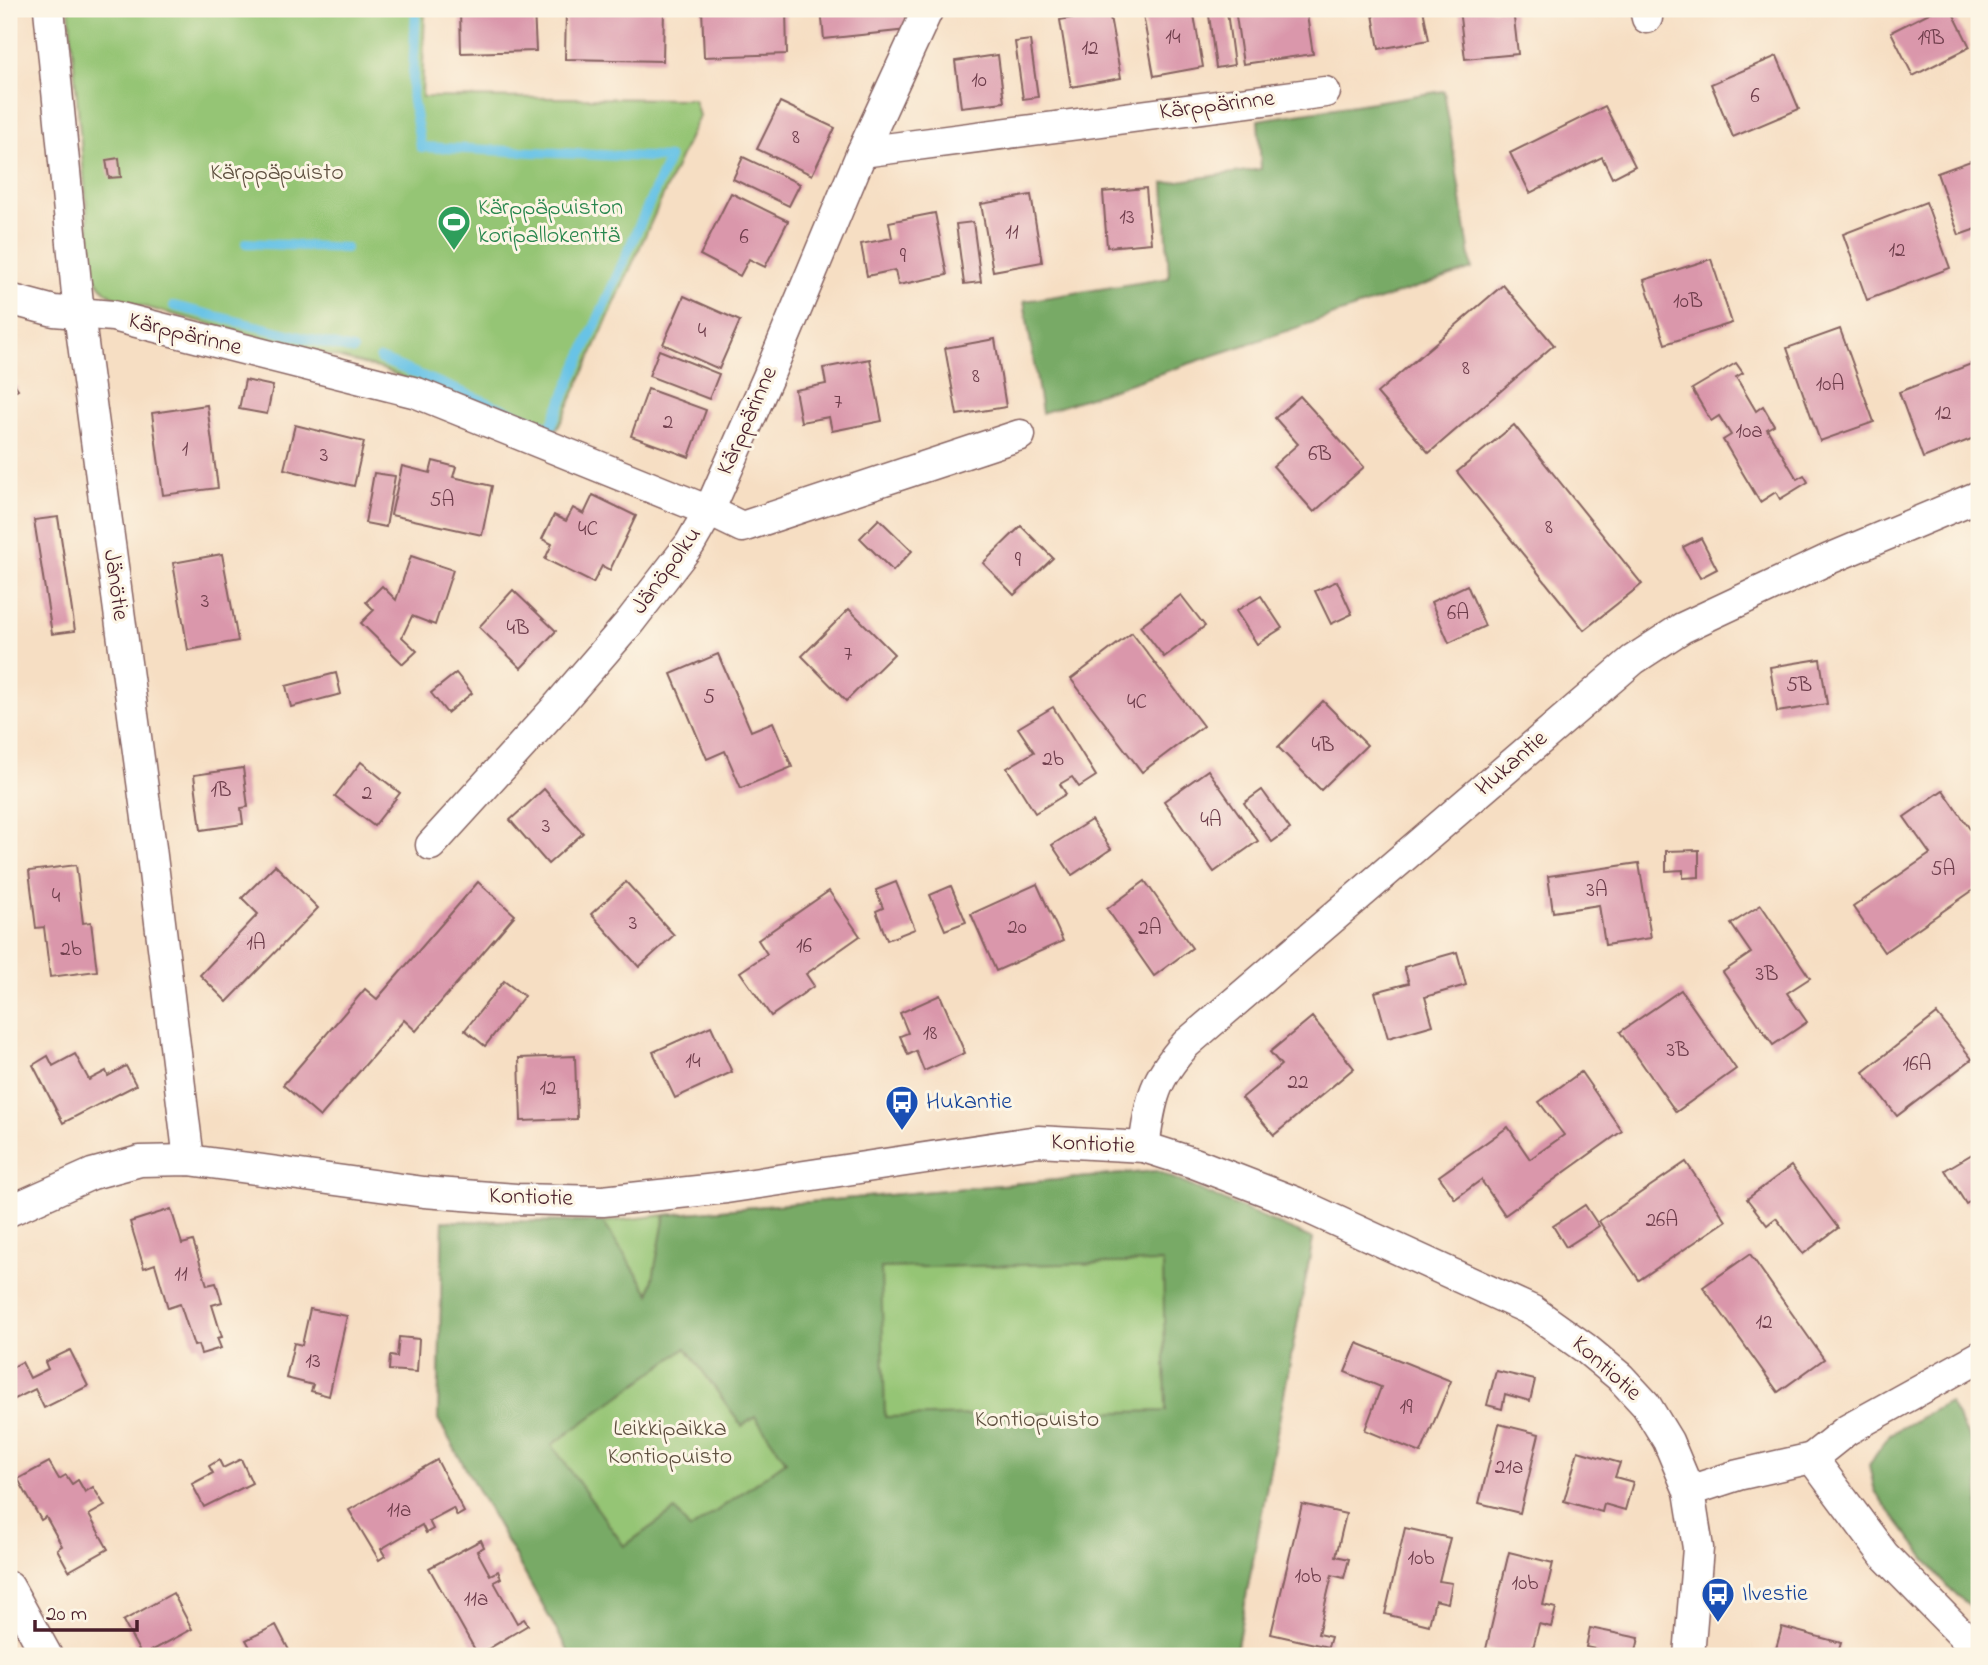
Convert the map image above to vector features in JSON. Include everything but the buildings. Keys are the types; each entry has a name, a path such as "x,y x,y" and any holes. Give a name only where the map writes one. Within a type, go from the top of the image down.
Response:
{"street":[{"name":"Jänötie","path":"49,9 79,314 151,848 189,1160"},
{"path":"862,152 928,9"},
{"name":"Kärppärinne","path":"9,299 54,311 113,316 417,393 709,511 862,152 1325,92"},
{"name":"Jänöpolku","path":"431,845 629,623 690,544 709,511 742,527 1020,435"},
{"name":"Hukantie","path":"1144,1147 1155,1091 1166,1068 1186,1044 1633,660 1682,628 1829,559 1979,496"},
{"name":"Kontiotie","path":"9,1211 104,1171 140,1161 189,1160 424,1192 516,1199 603,1201 726,1188 1038,1142 1144,1147 1296,1202 1533,1311 1586,1348 1620,1377 1646,1405 1668,1441 1689,1491"},
{"path":"1689,1656 1698,1548 1689,1491 1738,1475 1812,1458 1847,1430 1979,1357"},
{"path":"1812,1458 1884,1555 1979,1652"},
{"path":"9,1587 47,1656"}],"green space":[{"name":"Kärppäpuisto","path":"69,9 425,9 422,97 694,99 699,116 562,420 551,437 382,369 122,301 106,292 93,276"},
{"path":"1444,91 1472,269 1042,413 1024,301 1169,278 1164,183 1261,169 1258,120"},
{"name":"Kontiopuisto","path":"1156,1171 1313,1239 1235,1656 571,1656 438,1419 443,1221 603,1222"},
{"name":"Kontiopuisto","path":"1156,1171 1313,1239 1235,1656 571,1656 438,1419 443,1221 603,1222 650,1294 665,1215","holes":["1163,1262 1166,1411 885,1417 881,1268","686,1348 742,1426 755,1417 786,1461 690,1530 675,1510 624,1546 552,1445"]},
{"path":"1949,1402 1979,1456 1979,1613 1947,1587 1875,1492 1869,1465 1890,1434"}],"waterway":[{"path":"380,359 550,428 669,158 421,147 412,96 416,9"},
{"path":"246,243 346,248"},
{"path":"174,306 353,350"}],"place":[{"name":"Kärppäpuiston koripallokenttä","path":"454,252"},
{"name":"Hukantie","path":"902,1132"},
{"name":"Ilvestie","path":"1718,1624"}],"park label":[{"name":"Leikkipaikka Kontiopuisto","path":"670,1443"}]}
